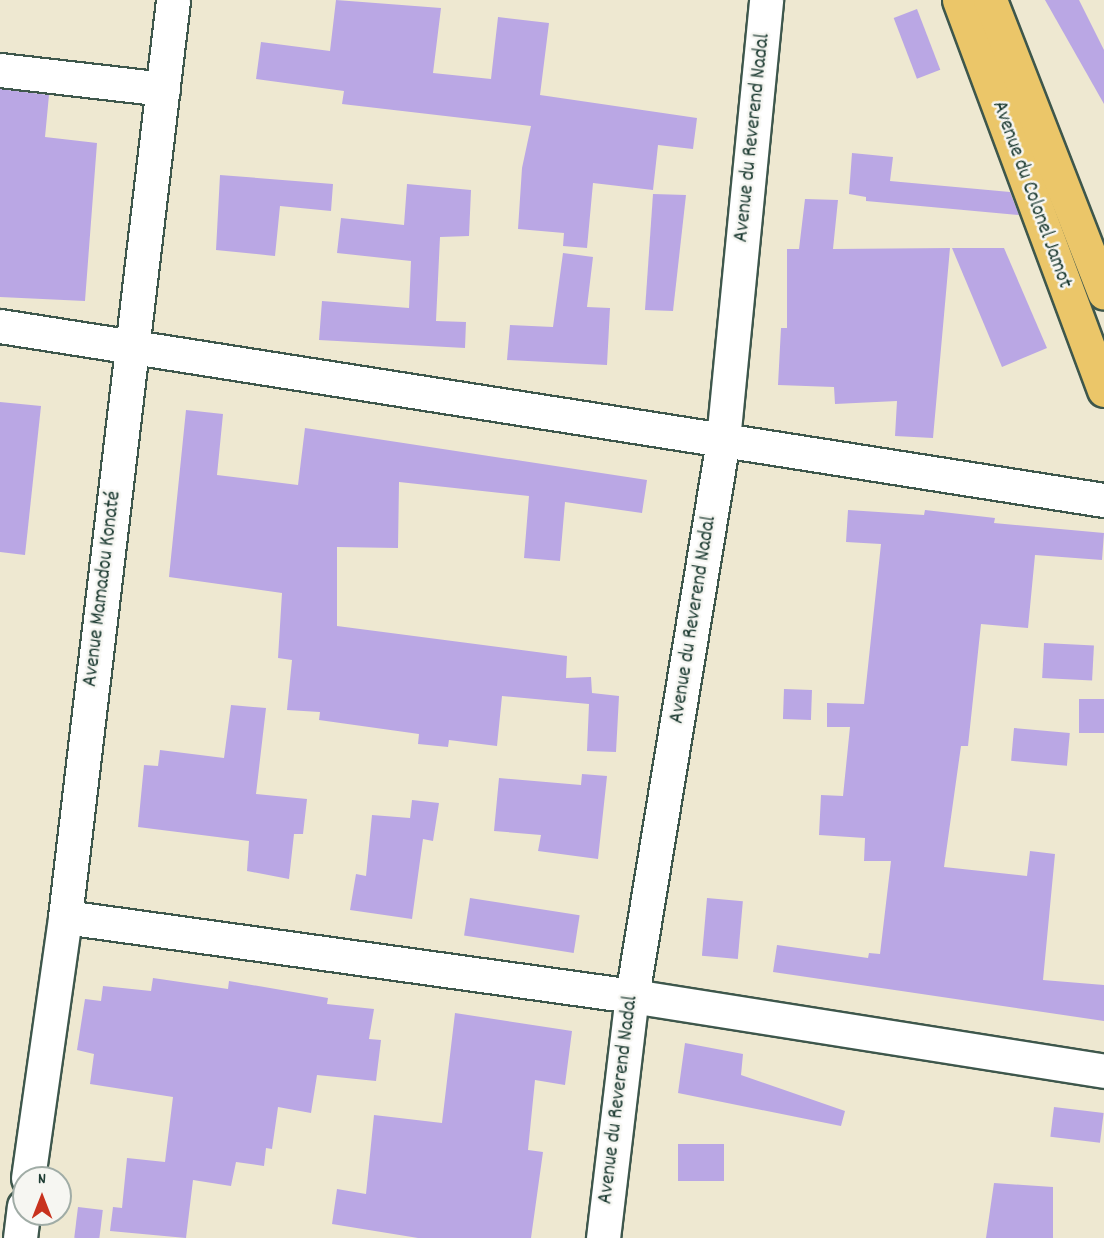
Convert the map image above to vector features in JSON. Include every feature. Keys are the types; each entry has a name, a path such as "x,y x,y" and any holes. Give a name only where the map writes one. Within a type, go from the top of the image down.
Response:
{"main road":[{"name":"Avenue du Colonel Jamot","path":"959,0 1104,390"},
{"name":"Avenue du Colonel Jamot","path":"990,0 1104,293"}],"street":[{"name":"Avenue Mamadou Konaté","path":"30,1166 65,917 173,0"},
{"name":"Avenue du Reverend Nadal","path":"603,1238 632,996 723,440 766,0"},
{"path":"0,70 163,89"},
{"path":"0,326 1104,500"},
{"path":"65,917 632,996 1104,1071"}],"building":[{"path":"336,0 441,8 433,73 491,79 498,17 549,23 540,95 697,118 693,149 658,145 653,190 593,183 587,248 563,246 564,233 518,229 522,168 531,126 342,104 344,91 256,79 261,42 330,51"},
{"path":"1045,0 1079,0 1104,50 1104,104"},
{"path":"917,9 940,70 917,79 894,18"},
{"path":"0,89 49,95 45,137 97,143 85,301 0,297"},
{"path":"852,153 893,157 890,181 1010,192 1019,215 866,201 866,197 849,194"},
{"path":"220,175 333,184 331,211 280,206 275,256 216,250"},
{"path":"407,184 471,190 469,236 440,237 436,321 466,322 465,348 319,340 322,301 409,308 411,261 337,253 341,218 404,225"},
{"path":"653,194 686,195 673,311 645,310"},
{"path":"805,199 838,200 833,249 950,248 933,438 895,436 897,401 835,404 834,387 778,385 781,328 787,328 787,249 799,249"},
{"path":"952,248 1004,248 1047,348 1002,367"},
{"path":"563,253 593,257 587,307 610,308 607,365 507,360 510,325 553,327"},
{"path":"0,402 41,406 25,555 0,552"},
{"path":"186,410 223,414 217,475 298,485 305,428 647,480 642,513 565,502 560,561 524,558 529,496 399,482 398,548 337,547 337,626 567,656 566,678 591,677 592,693 619,696 616,752 587,751 589,704 502,696 497,746 449,740 448,747 418,744 419,734 319,720 320,712 287,710 292,660 278,658 282,593 169,577"},
{"path":"848,510 924,515 925,510 995,518 994,523 1104,533 1102,560 1035,555 1028,628 981,624 968,746 961,746 944,867 1027,876 1030,851 1055,854 1043,980 1104,985 1104,1021 773,972 777,945 868,958 869,953 880,954 891,861 864,861 865,838 819,835 821,795 843,796 850,727 827,727 827,703 864,704 881,544 846,542"},
{"path":"1044,643 1094,646 1092,681 1042,678"},
{"path":"784,689 812,690 811,720 783,719"},
{"path":"1079,699 1104,699 1104,733 1079,733"},
{"path":"231,705 266,708 256,794 307,799 303,834 294,834 289,879 247,871 249,841 138,827 144,765 158,766 160,750 224,758"},
{"path":"1014,728 1070,733 1067,766 1011,761"},
{"path":"582,774 607,776 598,859 538,851 541,835 494,831 499,778 581,785"},
{"path":"412,800 439,803 433,841 423,839 412,919 350,910 356,874 366,876 372,815 410,818"},
{"path":"470,898 580,915 574,953 464,936"},
{"path":"707,898 743,901 738,959 702,956"},
{"path":"153,978 228,989 229,981 328,998 327,1004 374,1009 369,1039 381,1040 376,1081 317,1075 311,1113 278,1107 272,1149 266,1148 264,1166 236,1162 231,1186 193,1180 186,1238 110,1231 113,1207 122,1208 127,1158 165,1162 173,1097 90,1084 94,1054 77,1050 85,999 101,1001 103,986 151,991"},
{"path":"455,1013 572,1031 565,1085 535,1080 528,1150 543,1152 531,1238 418,1238 332,1224 337,1189 366,1194 374,1115 442,1123"},
{"path":"685,1043 743,1054 741,1075 845,1111 841,1126 678,1093"},
{"path":"1054,1107 1104,1113 1100,1143 1050,1137"},
{"path":"678,1144 724,1144 724,1181 678,1181"},
{"path":"994,1183 1053,1187 1053,1238 986,1238"},
{"path":"78,1207 103,1210 99,1238 74,1238"}]}
